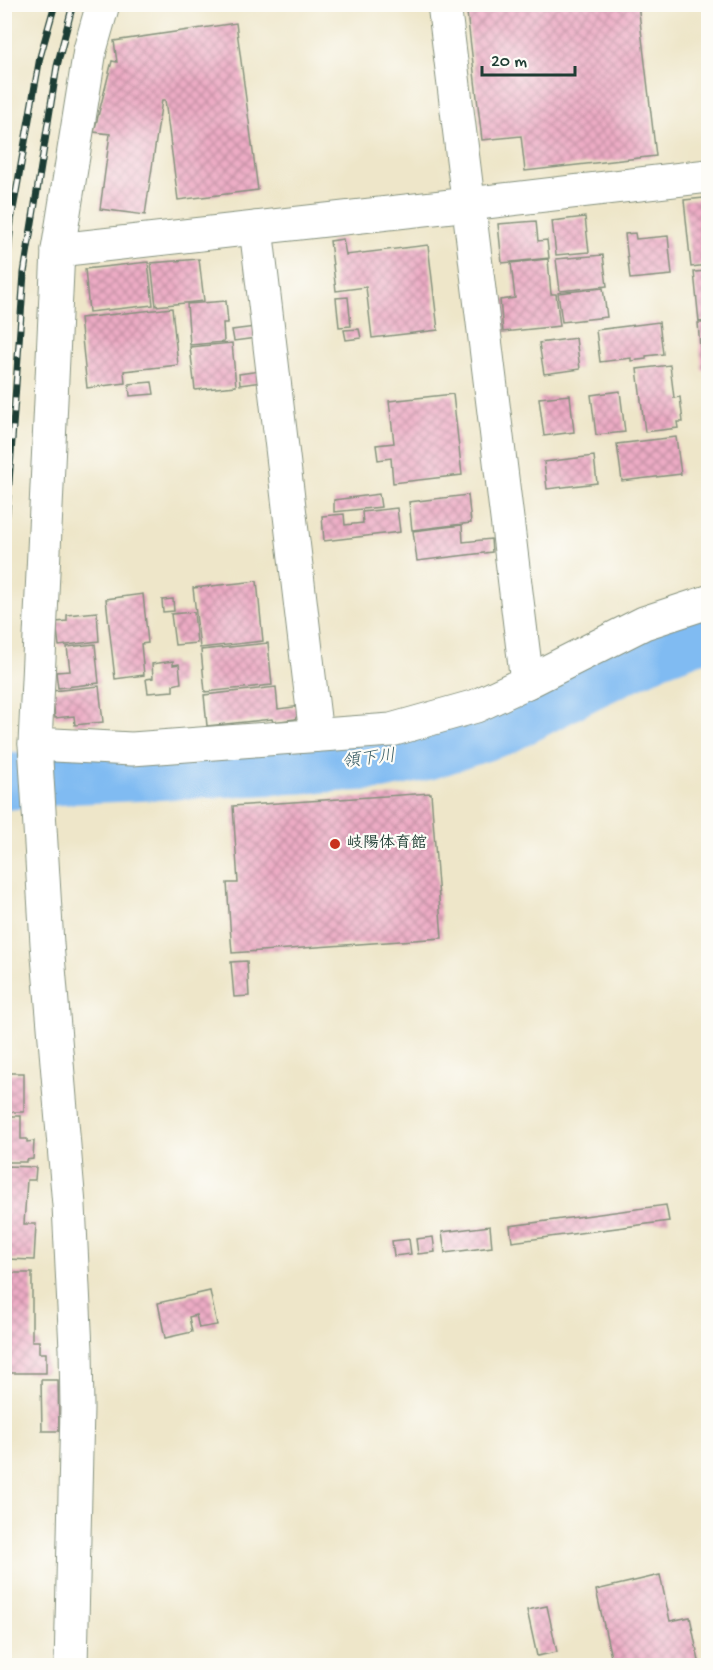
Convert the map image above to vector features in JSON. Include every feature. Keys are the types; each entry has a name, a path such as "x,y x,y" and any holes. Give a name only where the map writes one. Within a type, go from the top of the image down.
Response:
{"street":[{"path":"71,1665 77,1408 76,1349 69,1205 48,956 35,751 58,250 90,50 102,4"},
{"path":"444,4 528,682"},
{"path":"58,250 708,176"},
{"path":"256,228 316,735"},
{"path":"35,751 132,749 391,730 477,706 644,623 708,602"}],"building":[{"path":"466,4 638,4 656,156 525,171 521,136 482,140"},
{"path":"236,23 258,190 178,200 165,100 162,100 145,215 100,209 110,134 94,132 112,61 117,62 114,41"},
{"path":"704,198 706,210 708,209 708,265 691,267 684,200"},
{"path":"585,217 589,252 556,255 552,221"},
{"path":"536,221 538,241 547,240 549,258 502,263 498,224"},
{"path":"635,233 636,239 668,236 672,275 630,279 625,234"},
{"path":"343,239 346,255 428,245 438,330 372,338 366,287 336,291 330,241"},
{"path":"603,255 607,286 560,291 556,259"},
{"path":"199,259 204,301 156,306 151,263"},
{"path":"548,259 551,294 556,294 560,326 503,332 500,300 515,298 511,263"},
{"path":"148,262 153,305 89,312 85,269"},
{"path":"708,271 708,321 699,322 694,272"},
{"path":"603,288 607,317 562,322 558,293"},
{"path":"348,297 351,326 339,327 336,298"},
{"path":"226,301 228,323 223,323 224,342 190,345 187,304"},
{"path":"172,308 178,365 124,371 125,383 87,388 80,318"},
{"path":"659,322 663,354 631,361 631,358 600,362 596,330"},
{"path":"698,323 708,323 708,370 702,370"},
{"path":"255,327 256,338 234,341 232,330"},
{"path":"359,329 361,338 346,340 344,330"},
{"path":"576,338 580,369 544,374 539,343"},
{"path":"232,343 236,386 195,390 190,347"},
{"path":"670,365 674,398 680,397 683,422 677,422 678,428 645,432 637,369"},
{"path":"260,371 262,382 240,385 239,374"},
{"path":"152,382 154,394 130,396 129,384"},
{"path":"620,391 625,432 596,435 591,395"},
{"path":"453,394 462,475 393,483 391,458 378,460 376,445 394,443 389,401"},
{"path":"570,395 574,432 544,436 539,398"},
{"path":"676,437 681,474 622,481 617,444"},
{"path":"594,456 597,483 547,489 544,462"},
{"path":"379,494 381,507 334,512 334,500"},
{"path":"468,495 471,523 412,530 409,502"},
{"path":"397,508 400,532 324,541 322,516 344,514 345,525 363,523 362,512"},
{"path":"462,525 463,542 491,539 492,552 417,561 413,531"},
{"path":"257,581 263,641 200,648 193,588"},
{"path":"143,594 148,643 141,644 144,675 115,679 106,599"},
{"path":"173,599 174,611 163,612 162,600"},
{"path":"97,612 99,641 59,646 56,622 67,621 67,615"},
{"path":"194,612 197,643 175,645 171,614"},
{"path":"268,643 272,685 205,692 201,650"},
{"path":"95,644 99,683 58,688 56,672 70,671 67,647"},
{"path":"173,661 173,665 179,664 181,683 173,685 173,691 148,693 146,679 153,678 152,664"},
{"path":"99,686 103,722 75,725 74,716 55,718 52,691"},
{"path":"276,687 278,709 301,706 301,711 295,719 273,722 272,719 207,726 204,695"},
{"name":"岐陽体育館","path":"431,793 442,938 232,953 227,883 238,883 233,806"},
{"path":"247,961 249,996 234,997 231,962"},
{"path":"4,1073 24,1073 24,1112 4,1112"},
{"path":"4,1116 21,1116 21,1139 27,1139 27,1142 34,1141 33,1159 26,1160 26,1162 4,1162"},
{"path":"4,1166 36,1167 35,1180 27,1180 24,1224 36,1224 34,1260 6,1259"},
{"path":"666,1205 669,1221 512,1242 510,1226"},
{"path":"490,1226 492,1247 445,1253 442,1232"},
{"path":"433,1237 435,1252 418,1254 416,1239"},
{"path":"409,1239 411,1254 394,1256 392,1241"},
{"path":"4,1273 32,1273 32,1341 39,1341 39,1353 46,1353 46,1373 4,1373"},
{"path":"210,1291 217,1325 199,1328 196,1315 189,1317 192,1332 165,1338 158,1303"},
{"path":"41,1380 58,1380 59,1431 42,1431"},
{"path":"660,1575 670,1621 690,1617 700,1666 613,1666 596,1590"},
{"path":"547,1606 557,1652 537,1656 527,1610"}],"waterway":[{"name":"領下川","path":"4,782 72,776 381,762 427,752 503,727 656,650 708,631"}],"railway":[{"path":"4,305 11,221 40,57 55,4"},
{"path":"4,552 24,273 57,66 73,4"}],"place":[{"name":"岐陽体育館","path":"335,844"}]}
